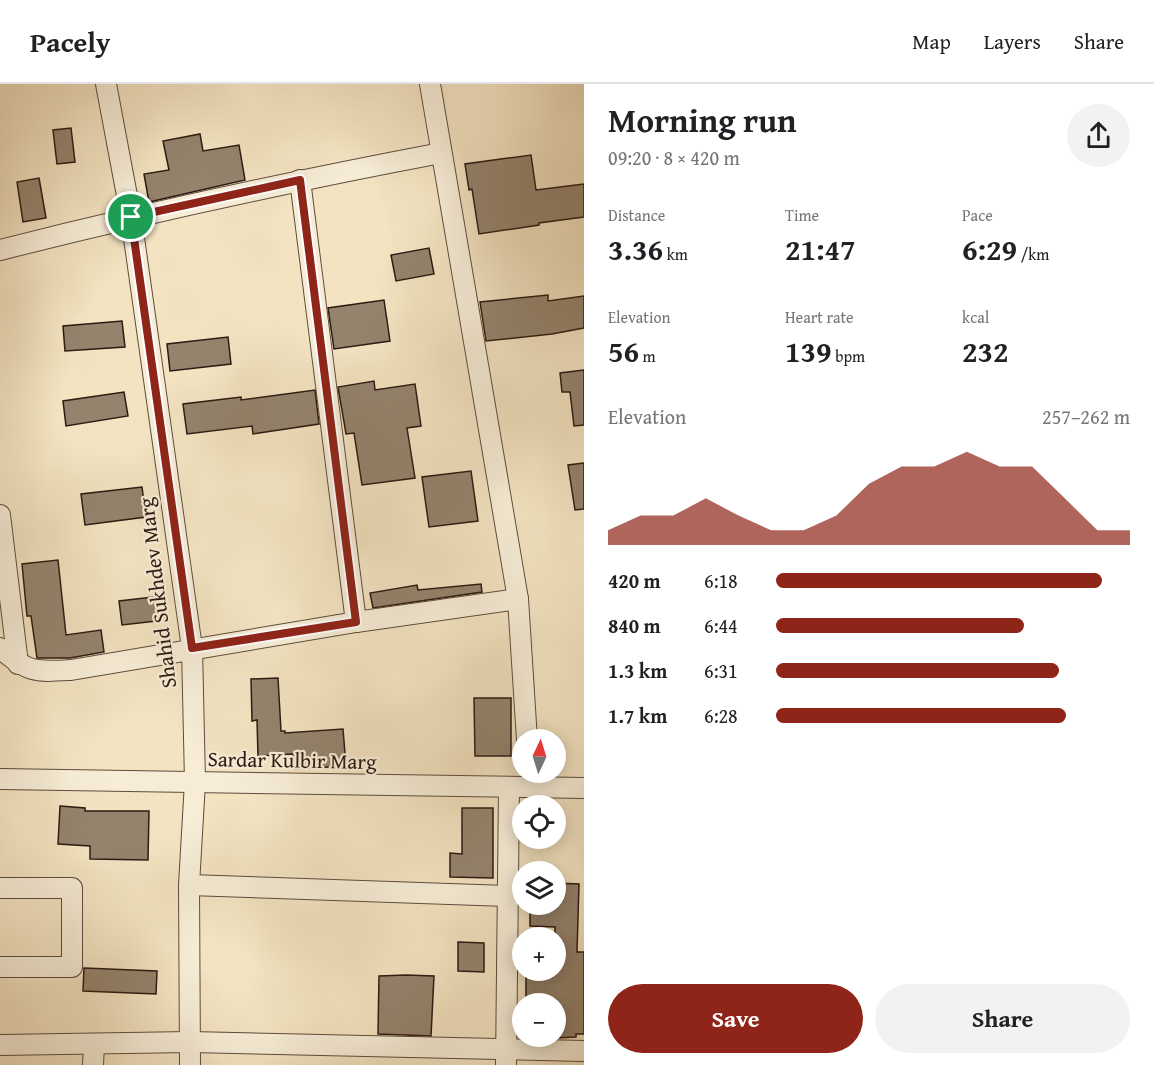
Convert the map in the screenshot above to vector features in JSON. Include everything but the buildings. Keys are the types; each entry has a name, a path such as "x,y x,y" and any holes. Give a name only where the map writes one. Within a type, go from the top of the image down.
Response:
{"street":[{"name":"Shahid Sukhdev Marg","path":"106,84 131,217 192,648 195,782 189,885 190,1065"},
{"path":"430,84 518,599 526,729"},
{"path":"0,250 131,217 300,180 441,153"},
{"path":"300,180 356,622"},
{"path":"0,515 18,664"},
{"path":"0,648 18,664 40,672 71,670 192,648 518,599"},
{"name":"Sardar Kulbir Marg","path":"0,779 509,787 521,783"},
{"name":"Sardar Kulbir Marg","path":"550,783 584,788"},
{"path":"506,1058 509,787"},
{"path":"189,885 507,896"},
{"path":"0,888 72,888 72,967 0,967"},
{"path":"0,1045 190,1042 506,1058 584,1051"},
{"path":"93,1065 94,1044"}],"route":[{"path":"300,180 356,622 192,648 131,217 300,180"}]}
